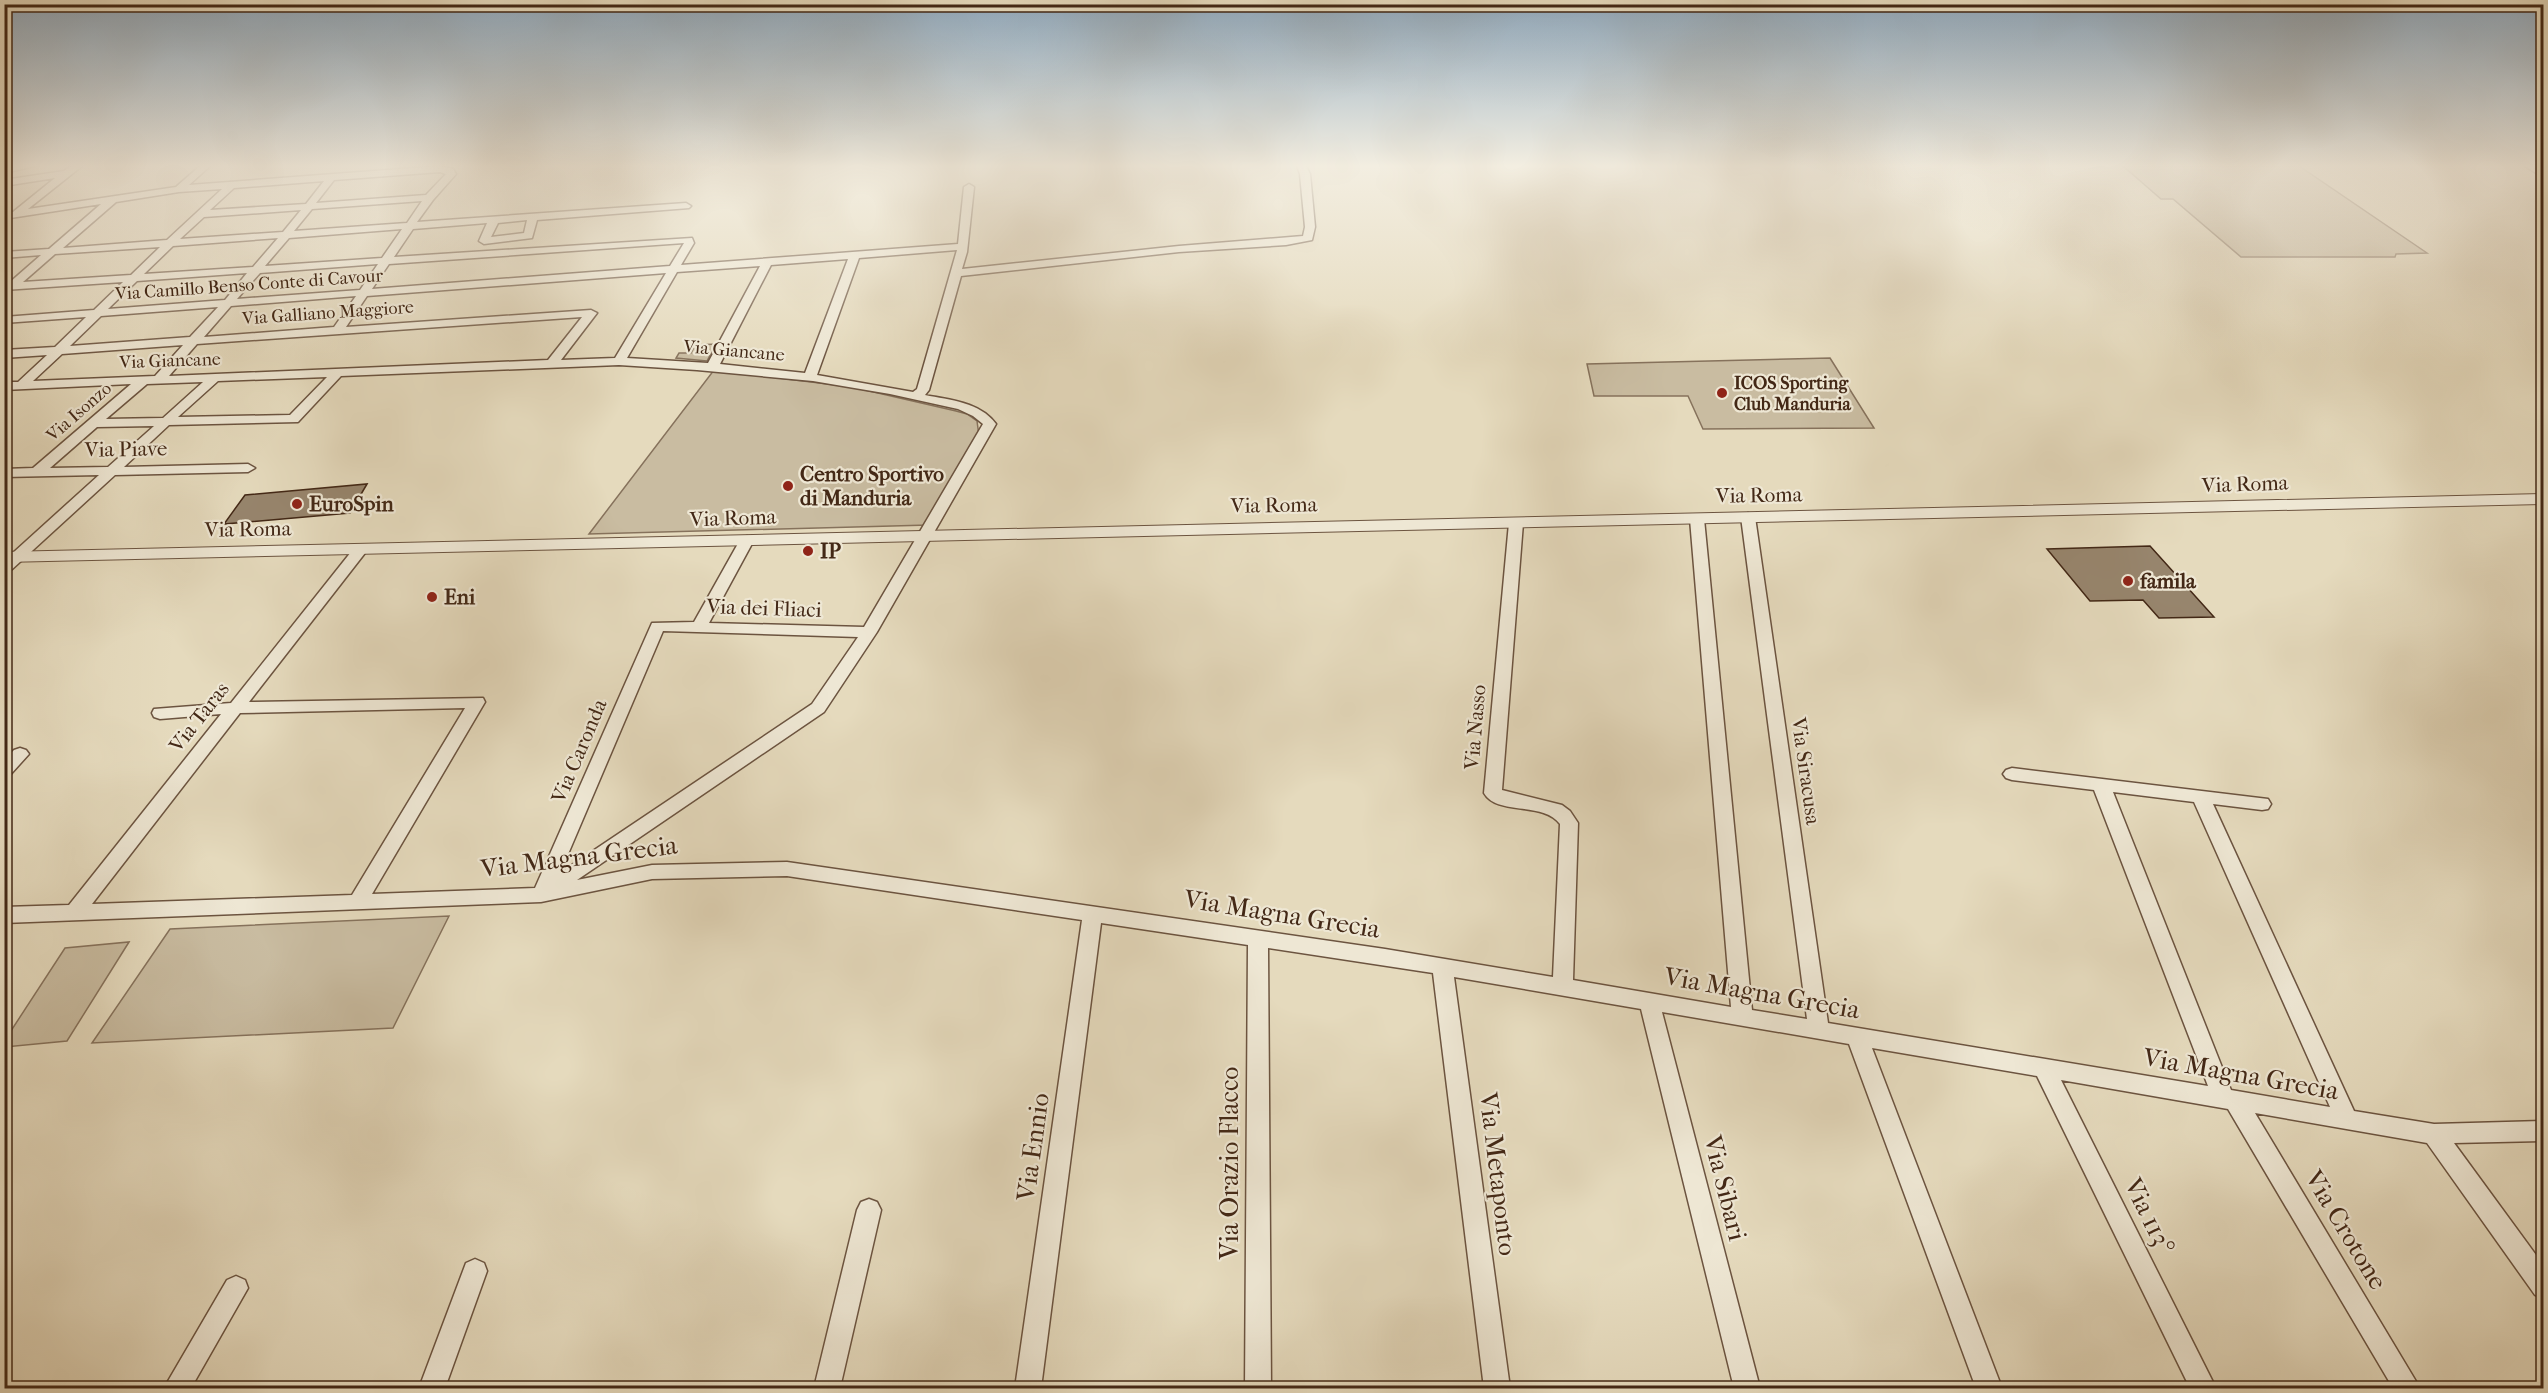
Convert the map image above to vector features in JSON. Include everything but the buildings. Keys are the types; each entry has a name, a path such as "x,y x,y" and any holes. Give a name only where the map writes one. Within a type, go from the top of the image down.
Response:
{"street":[{"path":"7,288 75,231"},
{"path":"23,384 182,231"},
{"name":"Via Isonzo","path":"37,472 94,423 151,380 194,340 289,231"},
{"path":"4,255 341,231"},
{"path":"338,330 406,231"},
{"path":"489,231 484,241 528,236 529,231"},
{"path":"916,396 923,390 957,273 963,231"},
{"path":"957,273 1179,249 1275,243 1308,238 1309,231"},
{"path":"7,288 684,239 689,243 671,270 619,362"},
{"name":"Via Camillo Benso Conte di Cavour","path":"4,320 961,247"},
{"path":"810,377 855,255"},
{"path":"713,366 767,262"},
{"name":"Via Galliano Maggiore","path":"4,354 591,313 552,363"},
{"name":"Via Giancane","path":"4,386 619,362 713,366 867,385 966,408 984,415 990,424 927,534"},
{"path":"94,423 293,419 338,372"},
{"path":"4,569 11,557 112,471 165,420 215,377"},
{"name":"Via Piave","path":"4,473 248,468"},
{"name":"Via Roma","path":"11,557 927,534 2544,499"},
{"name":"Via Siracusa","path":"1748,517 1819,1030"},
{"path":"1697,519 1742,1017"},
{"name":"Via Nasso","path":"1516,522 1493,793 1503,800 1557,810 1566,815 1569,823 1563,987"},
{"path":"541,895 818,708 869,632 927,534"},
{"path":"699,627 747,540"},
{"name":"Via Taras","path":"75,912 360,550"},
{"name":"Via dei Fliaci","path":"657,626 869,632"},
{"name":"Via Caronda","path":"541,895 657,626"},
{"path":"160,712 477,702 358,902"},
{"path":"4,771 20,754"},
{"path":"2012,774 2262,804"},
{"name":"Via Crotone","path":"2101,784 2229,1099 2407,1389"},
{"path":"2200,796 2347,1119"},
{"name":"Via Magna Grecia","path":"4,915 541,895 652,872 787,869 1442,966 2434,1134 2541,1134"},
{"name":"Via Ennio","path":"1028,1389 1094,913"},
{"name":"Via Orazio Flacco","path":"1258,938 1258,1389"},
{"name":"Via Metaponto","path":"1442,966 1497,1389"},
{"name":"Via Sibari","path":"1649,1001 1747,1389"},
{"path":"1857,1036 1989,1389"},
{"name":"Via 113°","path":"2044,1068 2202,1389"},
{"path":"2434,1134 2544,1287"},
{"path":"827,1389 869,1210"},
{"path":"432,1389 474,1271"},
{"path":"177,1389 236,1288"}],"shaded area":[{"path":"2211,231 2395,231 2427,253 2396,254 2395,257 2241,257"},
{"path":"716,344 707,361 676,358 679,353 691,353 695,345"},
{"name":"ICOS Sporting Club Manduria","path":"1830,358 1874,428 1703,429 1688,396 1594,396 1587,364"},
{"name":"Centro Sportivo di Manduria","path":"714,370 852,387 956,411 967,414 977,421 979,436 929,525 589,534"},
{"path":"449,916 393,1028 92,1043 170,929"},
{"path":"129,942 67,1041 5,1047 5,1040 65,948"}],"place":[{"name":"ICOS Sporting Club Manduria","path":"1722,393"},
{"name":"Centro Sportivo di Manduria","path":"788,486"},
{"name":"EuroSpin","path":"297,504"},
{"name":"IP","path":"808,551"},
{"name":"famila","path":"2128,581"},
{"name":"Eni","path":"432,597"}]}
